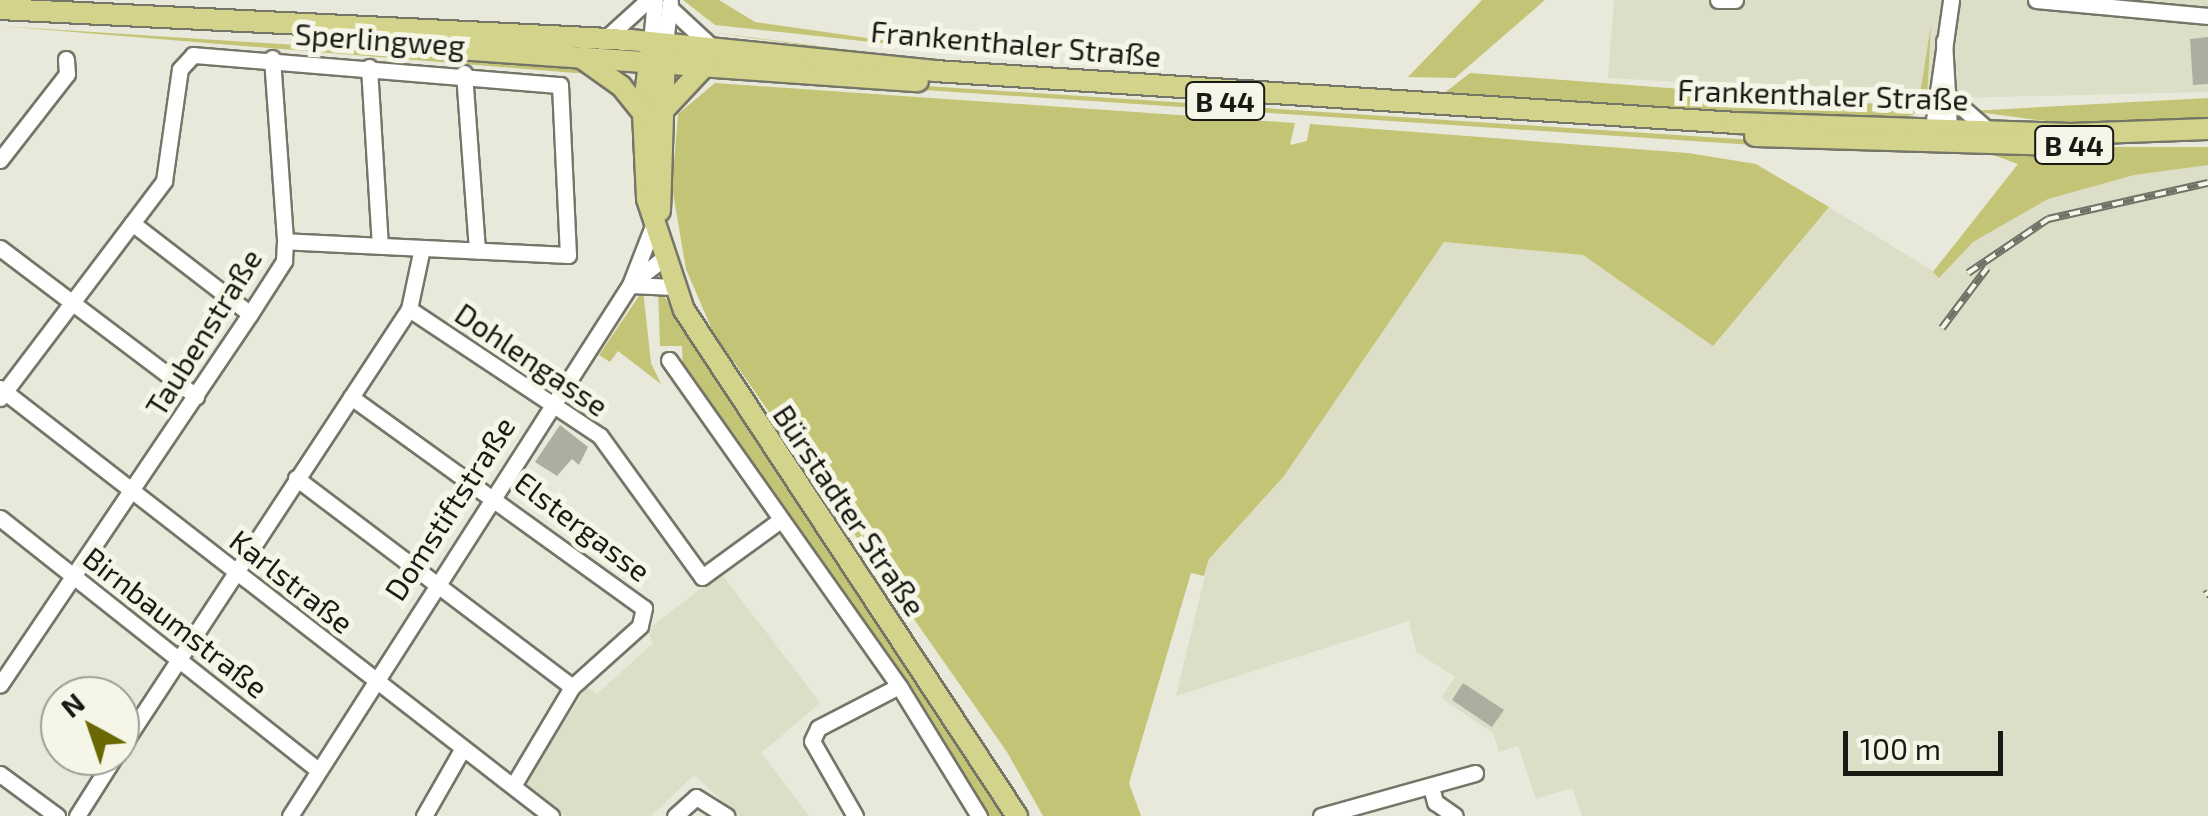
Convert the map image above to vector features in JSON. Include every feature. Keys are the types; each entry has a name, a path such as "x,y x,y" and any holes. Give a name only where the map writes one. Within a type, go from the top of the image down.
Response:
{"main road":[{"name":"Frankenthaler Straße","path":"0,9 605,39 657,53"},
{"name":"Frankenthaler Straße","path":"0,20 581,58 657,53 1940,133 2208,140"},
{"name":"Bürstadter Straße","path":"657,53 651,114 653,226 674,287 786,473 1017,816"},
{"path":"581,58 621,86 651,114 708,56"},
{"name":"Frankenthaler Straße","path":"1940,133 1987,129 2208,129"}],"street":[{"path":"1718,0 1736,0"},
{"path":"1940,133 1950,0"},
{"path":"2036,0 2183,8 2208,16"},
{"path":"605,39 660,2"},
{"path":"657,53 660,2"},
{"path":"660,2 708,56"},
{"path":"1940,133 1950,97 1944,41"},
{"name":"Sperlingweg","path":"132,223 164,181 180,69 193,55 272,58 560,85 568,255"},
{"path":"272,58 285,241"},
{"path":"0,160 66,74 66,59"},
{"path":"369,67 380,245"},
{"path":"464,74 476,251"},
{"path":"1950,97 1987,129"},
{"path":"2,393 132,223 250,314"},
{"path":"630,284 653,226"},
{"name":"Taubenstraße","path":"0,685 250,314 284,261 285,241 568,255"},
{"path":"0,248 196,396"},
{"path":"140,716 409,309 422,248"},
{"path":"630,284 664,258"},
{"path":"630,284 674,287"},
{"name":"Domstiftstraße","path":"290,816 372,677 548,402 630,284"},
{"name":"Dohlengasse","path":"409,309 600,436 702,578 779,521"},
{"path":"669,360 899,686 979,816"},
{"name":"Karlstraße","path":"2,393 552,816"},
{"name":"Elstergasse","path":"351,396 491,491 644,608 640,626 572,688 513,786"},
{"path":"296,478 572,688"},
{"name":"Birnbaumstraße","path":"0,518 317,769"},
{"path":"854,816 812,741 818,728 899,686"},
{"path":"424,816 463,748"},
{"path":"1322,816 1475,773"},
{"path":"0,774 57,816"},
{"path":"77,816 102,776"},
{"path":"1431,787 1435,802 1455,816"},
{"path":"675,816 696,797 726,816"}],"shaded area":[{"path":"683,0 719,0 755,22 972,53 715,25"},
{"path":"1482,0 1545,0 1455,78 1408,77"},
{"path":"1614,0 2208,0 2208,92 1954,98 1608,78"},
{"path":"1931,25 1927,98 1913,115 1891,119 1736,116 953,66 702,31 942,62 1443,94 1470,73 1918,107"},
{"path":"0,26 375,50 584,70 588,74"},
{"path":"712,72 1860,147 2208,147 2208,165 2134,175 2048,199 1973,242 1939,278 1933,272 2018,164 1993,155 1845,151 712,76 704,81"},
{"path":"715,83 1295,123 1290,145 1307,141 1310,124 1688,153 1756,164 1829,207 1713,346 1583,255 1444,242 1284,476 1209,559 1204,576 1191,573 1129,783 1141,816 1043,816 1007,752 713,332 686,269 672,187 678,114"},
{"path":"2208,98 2208,123 2091,127 1970,111"},
{"path":"2208,160 2208,816 1582,816 1572,788 1536,799 1518,746 1499,752 1493,733 1441,698 1455,677 1416,652 1409,621 1176,696 1209,559 1284,476 1444,242 1583,255 1713,345 1829,207 1933,271 2021,164"},
{"path":"658,287 987,782 1004,816 986,816 903,678 683,375 682,346 660,346"},
{"path":"643,290 651,363 661,384 618,351 610,362 599,355"},
{"path":"721,573 820,703 761,753 809,816 739,816 694,775 651,816 566,816 524,783 587,687 597,694 653,643 647,630"}],"building":[{"path":"2208,37 2208,84 2193,85 2190,39"},
{"path":"560,425 588,447 579,465 572,459 557,476 535,462"},
{"path":"1463,683 1504,710 1492,727 1452,700"}],"railway":[{"path":"1968,273 2048,219 2208,183"},
{"path":"1942,328 1987,268"}]}
